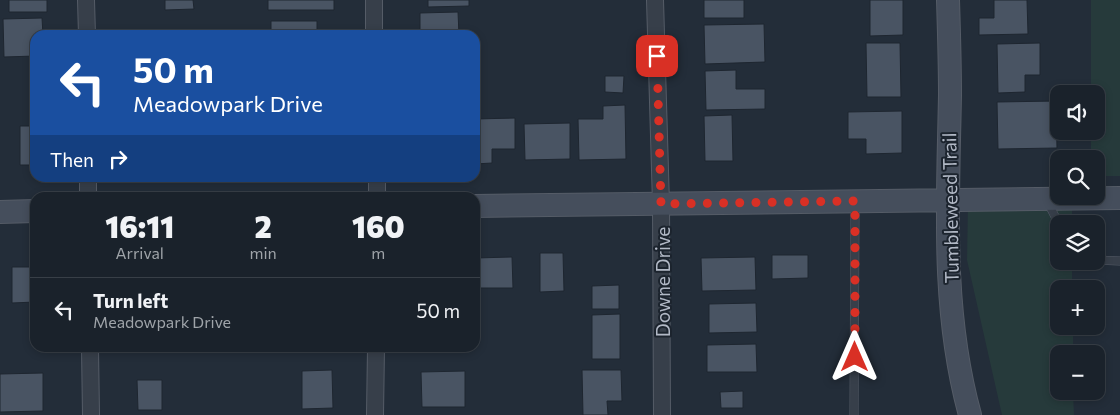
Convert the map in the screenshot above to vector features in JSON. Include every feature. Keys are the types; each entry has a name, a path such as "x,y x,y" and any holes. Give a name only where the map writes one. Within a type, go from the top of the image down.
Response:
{"street":[{"path":"86,0 87,30"},
{"path":"374,0 374,30"},
{"name":"Downe Drive","path":"655,0 661,204 662,415"},
{"name":"Tumbleweed Trail","path":"948,0 950,94 946,200 952,326 970,415"},
{"path":"480,206 1120,198"},
{"path":"0,212 30,211"},
{"path":"90,352 91,415"},
{"path":"375,415 376,352"}],"lane":[{"path":"1045,199 1054,215"},
{"path":"854,415 855,201"},
{"path":"1105,260 1120,261"}],"green space":[{"path":"1091,0 1120,0 1120,176 1105,176 1105,150 1091,150 1091,140 1105,140 1105,85 1091,85"},
{"path":"1050,200 1050,205 1072,205 1072,215 1050,215 1050,270 1072,270 1072,280 1050,280 1050,335 1073,335 1073,345 1050,345 1050,400 1073,400 1074,415 1002,415 967,260 968,204"}],"building":[{"path":"9,0 47,0 47,12 9,12"},
{"path":"165,0 193,0 194,9 165,10"},
{"path":"268,0 334,0 334,10 268,10"},
{"path":"428,0 469,0 469,6 428,7"},
{"path":"704,0 744,0 744,18 704,18"},
{"path":"870,0 903,0 903,35 870,36"},
{"path":"994,0 1027,0 1028,34 979,35 979,18 994,18"},
{"path":"458,12 459,30 420,30 420,13"},
{"path":"42,18 43,30 30,30 30,56 4,57 3,19"},
{"path":"271,21 317,21 317,30 271,30"},
{"path":"764,24 765,62 705,64 704,25"},
{"path":"866,43 900,43 901,97 867,97"},
{"path":"1040,43 1040,75 1025,75 1025,92 998,93 997,44"},
{"path":"736,70 736,89 765,89 765,109 706,110 705,71"},
{"path":"605,76 624,76 623,93 605,92"},
{"path":"1050,101 1050,140 1057,140 1057,148 998,149 997,102"},
{"path":"625,105 626,159 579,160 578,119 603,119 603,106"},
{"path":"902,111 902,153 866,154 866,139 848,139 848,112"},
{"path":"732,115 733,161 705,161 704,116"},
{"path":"515,118 515,149 492,149 492,163 480,164 480,119"},
{"path":"570,123 570,159 525,160 524,124"},
{"path":"20,126 30,126 30,165 20,165"},
{"path":"540,253 563,253 564,291 540,292"},
{"path":"772,255 808,255 808,278 772,279"},
{"path":"512,257 513,288 480,288 480,258"},
{"path":"755,257 756,290 702,291 701,258"},
{"path":"12,267 30,267 30,302 12,303"},
{"path":"619,285 619,309 592,309 592,286"},
{"path":"756,303 757,332 709,333 709,304"},
{"path":"620,314 620,359 592,359 592,315"},
{"path":"756,344 757,372 707,372 707,345"},
{"path":"332,370 333,408 302,409 302,371"},
{"path":"582,370 621,370 622,401 607,401 608,415 583,415"},
{"path":"465,371 465,407 422,407 421,372"},
{"path":"43,373 43,411 0,412 0,374"},
{"path":"137,380 162,380 162,410 138,410"},
{"path":"743,391 743,408 721,408 720,392"}],"route":[{"path":"657,56 661,204 855,201 855,357"}]}
